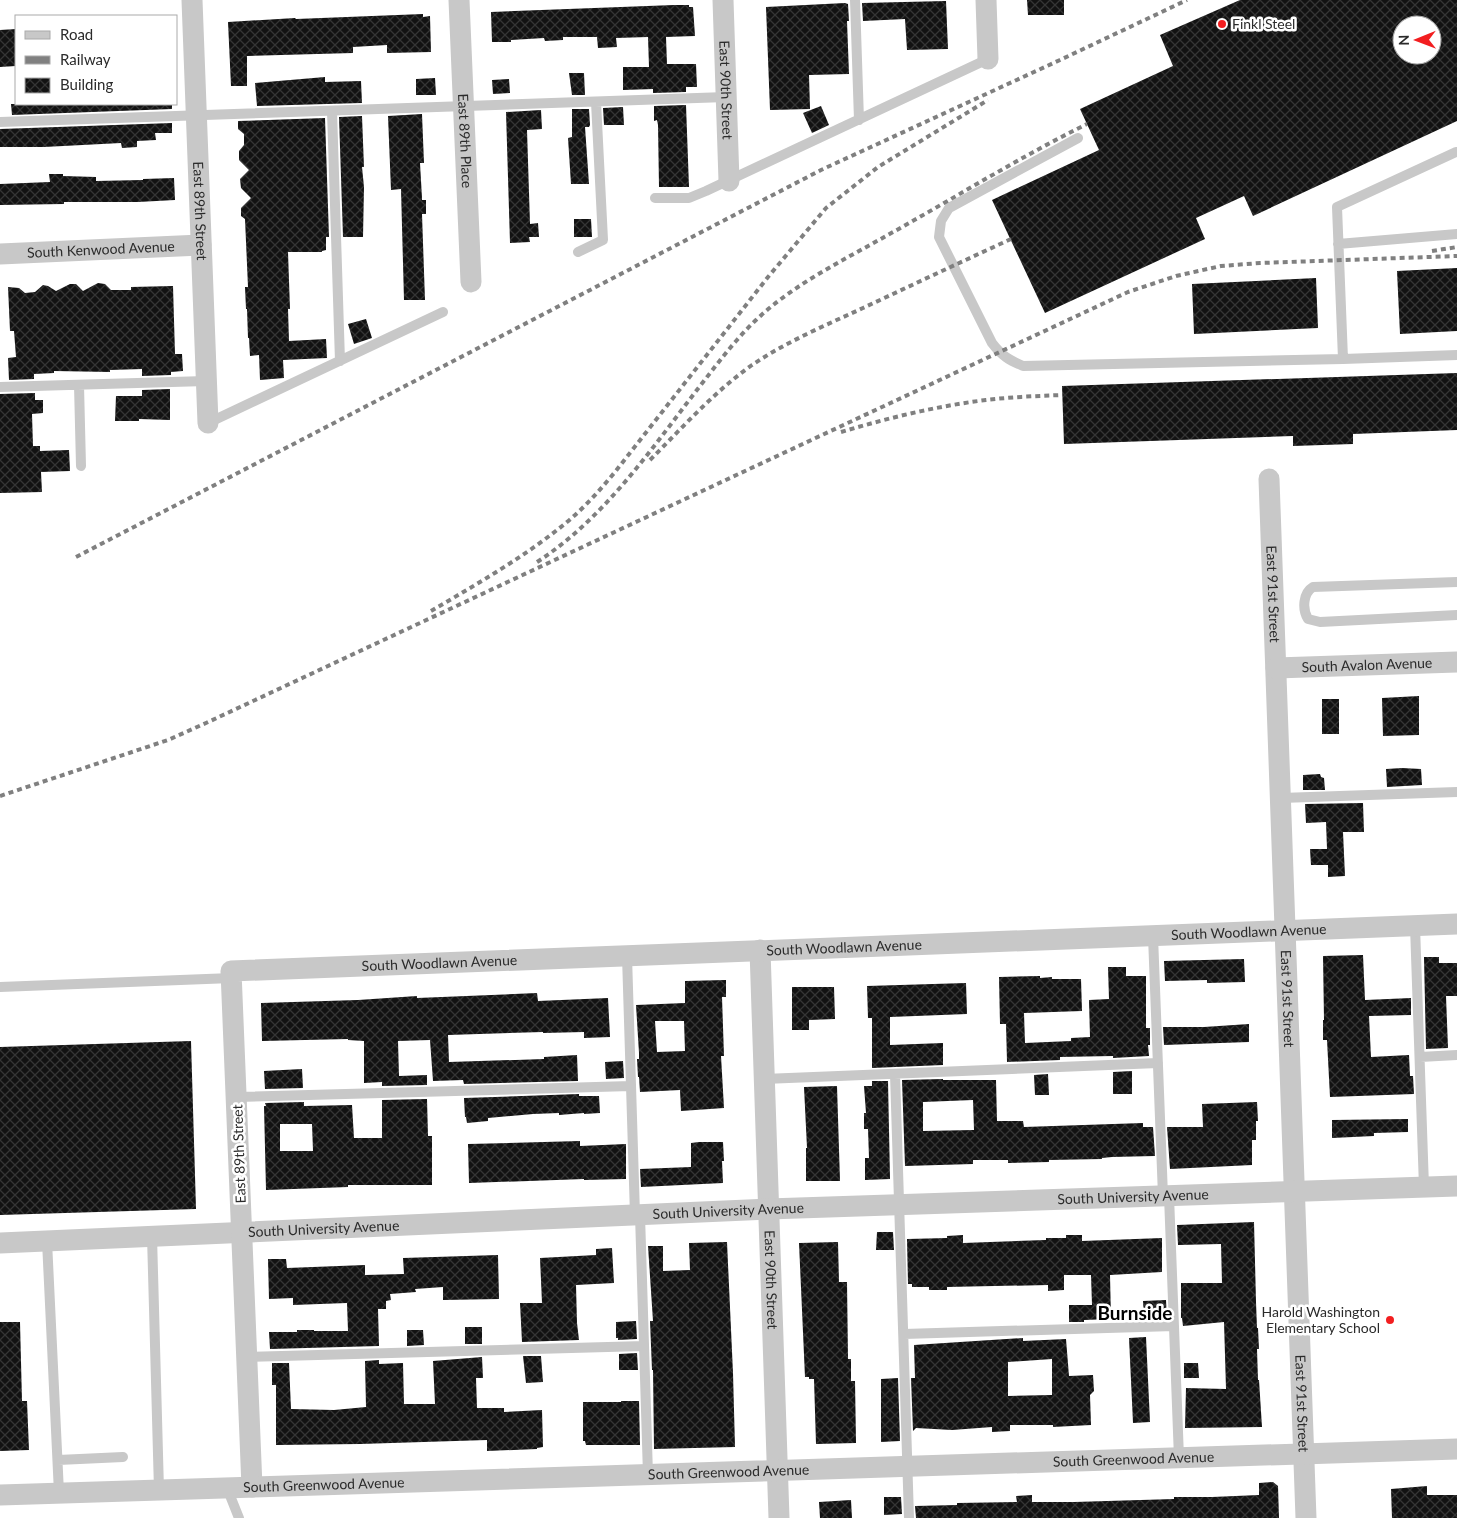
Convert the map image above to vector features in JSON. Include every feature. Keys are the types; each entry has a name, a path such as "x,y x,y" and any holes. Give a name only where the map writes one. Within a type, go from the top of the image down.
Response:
{"street":[{"name":"East 89th Street","path":"192,0 208,423"},
{"name":"East 89th Place","path":"459,0 471,282"},
{"name":"East 90th Street","path":"723,0 729,181"},
{"path":"986,0 988,60"},
{"name":"South Kenwood Avenue","path":"0,254 201,245"},
{"name":"East 91st Street","path":"1269,479 1306,1518"},
{"name":"South Avalon Avenue","path":"1276,668 1457,662"},
{"name":"South Woodlawn Avenue","path":"231,974 760,950 1457,924"},
{"name":"East 90th Street","path":"760,950 778,1518"},
{"name":"East 89th Street","path":"231,974 252,1487"},
{"name":"South University Avenue","path":"0,1243 768,1209 1457,1186"},
{"name":"South Greenwood Avenue","path":"0,1495 1457,1449"}],"lane":[{"path":"855,0 859,120"},
{"path":"655,198 690,198 988,60"},
{"path":"0,122 726,97"},
{"path":"578,252 603,240 596,102"},
{"path":"332,111 340,361"},
{"path":"1078,138 949,208 941,221 939,237 992,343 1006,359 1023,366 1457,355"},
{"path":"1343,359 1337,207 1456,152"},
{"path":"1338,244 1457,234"},
{"path":"208,423 443,312"},
{"path":"0,387 206,381"},
{"path":"79,385 81,466"},
{"path":"1457,582 1313,587 1305,595 1305,614 1308,619 1320,622 1457,615"},
{"path":"1281,798 1457,792"},
{"path":"1415,926 1424,1187"},
{"path":"1153,936 1158,1064 1174,1326 1179,1458"},
{"path":"627,956 648,1474"},
{"path":"0,987 231,974"},
{"path":"1420,1057 1457,1055"},
{"path":"764,1079 1158,1064"},
{"path":"895,1074 910,1518"},
{"path":"237,1097 631,1086"},
{"path":"152,1236 159,1490"},
{"path":"47,1241 59,1494"},
{"path":"904,1334 1174,1326"},
{"path":"247,1357 644,1346"},
{"path":"58,1460 123,1457"},
{"path":"226,1488 239,1518"}],"building":[{"path":"1027,0 1064,0 1064,15 1028,15"},
{"path":"1240,0 1457,0 1457,121 1253,216 1244,196 1196,218 1205,239 1045,313 992,200 1099,150 1080,109 1173,66 1160,35"},
{"path":"946,1 948,49 907,50 905,19 863,21 862,3"},
{"path":"848,4 849,21 847,21 849,74 809,75 810,109 770,110 766,7"},
{"path":"689,5 689,7 693,7 695,36 666,37 667,64 696,64 697,87 686,87 686,92 653,93 653,89 623,90 623,67 649,67 648,37 616,38 617,47 598,48 597,37 563,37 563,40 545,41 544,38 492,42 491,12"},
{"path":"423,14 423,17 430,16 431,52 387,53 387,45 353,47 353,53 247,56 247,86 231,86 228,22"},
{"path":"15,29 15,66 0,67 0,30"},
{"path":"569,73 584,73 585,95 572,95"},
{"path":"325,77 325,82 361,81 362,103 257,106 255,83"},
{"path":"435,78 436,95 416,95 416,79"},
{"path":"509,79 510,93 493,94 492,80"},
{"path":"11,104 172,105 172,109 12,115"},
{"path":"686,105 689,187 659,187 658,125 657,120 654,121 654,106"},
{"path":"821,106 829,125 812,133 803,113"},
{"path":"623,107 624,125 604,125 603,108"},
{"path":"572,109 589,109 590,125 585,127 589,184 571,184 568,138 572,137"},
{"path":"541,110 542,129 527,130 530,224 538,223 539,237 529,237 530,242 510,243 506,112"},
{"path":"422,114 424,163 420,163 422,200 426,200 426,214 422,214 425,300 404,300 401,189 391,190 388,116"},
{"path":"362,116 364,167 362,167 364,187 363,237 343,237 339,117"},
{"path":"325,118 329,237 326,237 326,250 322,252 288,252 290,309 288,309 289,341 326,339 327,358 283,360 284,378 260,380 259,355 250,356 248,338 245,287 248,287 245,219 241,216 241,208 251,198 241,188 240,179 249,170 239,160 239,151 244,145 244,134 238,129 238,121"},
{"path":"172,123 172,133 155,133 156,140 137,141 137,147 122,148 121,143 0,147 0,129"},
{"path":"49,174 96,177 96,181 174,178 175,200 0,205 0,184 50,182"},
{"path":"574,219 591,219 592,237 574,237"},
{"path":"1457,268 1457,331 1400,334 1397,271"},
{"path":"1316,278 1318,328 1194,334 1192,284"},
{"path":"98,283 105,284 111,290 131,290 131,287 173,286 175,354 182,354 183,371 171,372 171,375 142,376 142,369 110,370 110,372 54,371 54,373 34,374 34,379 9,380 8,358 16,357 14,331 10,331 8,287 19,288 25,293 35,292 43,285 56,291 70,284 76,284 83,291"},
{"path":"366,319 372,338 354,344 348,324"},
{"path":"1457,373 1457,430 1353,434 1353,444 1293,446 1293,436 1064,444 1062,386"},
{"path":"170,389 170,420 139,419 139,421 115,421 116,396 142,396 142,390"},
{"path":"35,393 35,400 43,400 43,413 32,414 33,446 40,446 40,451 69,450 70,471 41,472 42,492 0,493 0,394"},
{"path":"1419,696 1419,735 1383,736 1382,698"},
{"path":"1322,699 1339,699 1339,734 1322,734"},
{"path":"1386,769 1421,769 1422,785 1387,787"},
{"path":"1320,774 1324,778 1325,790 1303,790 1303,775"},
{"path":"1363,803 1364,832 1343,832 1345,876 1328,877 1328,865 1311,865 1310,849 1327,849 1326,822 1306,823 1305,804"},
{"path":"1363,955 1365,1000 1411,998 1411,1015 1369,1016 1371,1057 1409,1055 1410,1076 1413,1076 1414,1094 1330,1097 1327,1040 1323,1040 1323,956"},
{"path":"1424,957 1439,957 1439,963 1457,963 1457,996 1446,996 1448,1048 1426,1049"},
{"path":"1244,959 1245,982 1207,983 1207,980 1165,981 1164,961"},
{"path":"1108,967 1126,967 1126,976 1146,976 1146,1028 1150,1028 1149,1056 1113,1058 1113,1056 1060,1057 1060,1060 1007,1062 1006,1024 1000,1024 999,977 1040,976 1040,978 1052,977 1052,979 1081,979 1082,1011 1024,1013 1025,1043 1071,1041 1071,1038 1090,1037 1089,1000 1109,999"},
{"path":"726,980 726,997 722,997 724,1056 721,1056 724,1108 681,1111 680,1090 640,1092 636,1005 685,1003 685,981","holes":["655,1021 684,1021 685,1051 657,1052"]},
{"path":"966,983 967,1014 890,1017 890,1045 943,1043 943,1065 872,1068 872,1018 868,1018 867,986"},
{"path":"792,987 834,987 835,1019 809,1020 809,1030 792,1030"},
{"path":"537,993 538,1001 608,998 610,1037 584,1038 584,1032 448,1035 449,1062 544,1059 544,1057 577,1055 578,1081 464,1084 463,1080 433,1081 430,1040 398,1041 399,1076 427,1075 427,1085 382,1086 382,1082 364,1083 364,1041 348,1039 262,1041 261,1003"},
{"path":"1249,1024 1249,1042 1164,1045 1163,1027"},
{"path":"191,1041 196,1209 0,1215 0,1047"},
{"path":"623,1061 624,1078 606,1079 605,1062"},
{"path":"302,1069 303,1088 265,1089 264,1071"},
{"path":"1132,1071 1132,1094 1113,1094 1113,1072"},
{"path":"1048,1074 1049,1095 1035,1095 1034,1075"},
{"path":"902,1080 996,1080 997,1121 1023,1121 1024,1127 1143,1123 1143,1127 1153,1127 1155,1156 1008,1163 1008,1160 973,1160 973,1164 905,1166","holes":["973,1100 974,1130 923,1131 923,1102"]},
{"path":"872,1081 888,1081 890,1179 865,1180 865,1158 869,1158 868,1129 864,1129 864,1113 866,1113 864,1086 872,1086"},
{"path":"837,1086 840,1181 806,1181 807,1148 804,1087"},
{"path":"579,1094 579,1096 599,1096 600,1113 533,1114 488,1118 488,1121 467,1123 465,1117 464,1098"},
{"path":"427,1099 428,1136 432,1136 432,1185 348,1185 348,1187 266,1190 265,1103 304,1102 304,1106 352,1105 354,1138 382,1138 382,1100","holes":["280,1124 312,1124 313,1151 280,1151"]},
{"path":"1257,1102 1258,1121 1256,1121 1256,1140 1252,1140 1252,1165 1170,1169 1167,1127 1203,1127 1202,1104"},
{"path":"1408,1119 1408,1132 1374,1133 1374,1136 1332,1138 1332,1120"},
{"path":"580,1141 580,1146 626,1144 626,1179 469,1183 468,1144"},
{"path":"723,1142 723,1183 641,1187 640,1169 691,1167 691,1143"},
{"path":"1254,1222 1259,1349 1257,1349 1258,1380 1262,1427 1185,1428 1186,1388 1226,1389 1224,1322 1183,1326 1181,1318 1181,1283 1222,1283 1221,1244 1178,1245 1177,1225"},
{"path":"877,1232 893,1232 894,1250 876,1250"},
{"path":"963,1235 963,1243 1046,1240 1046,1238 1066,1238 1066,1235 1082,1235 1082,1241 1162,1238 1162,1272 1110,1275 1111,1319 1084,1320 1084,1322 1069,1322 1069,1305 1092,1305 1091,1275 1064,1275 1064,1290 1048,1291 1048,1285 947,1287 947,1290 929,1290 929,1287 912,1287 912,1284 908,1284 907,1239 947,1238 947,1236"},
{"path":"727,1242 735,1447 654,1449 650,1321 653,1321 648,1246 663,1246 663,1271 690,1270 689,1243"},
{"path":"838,1242 839,1282 847,1282 848,1359 851,1359 851,1381 855,1381 856,1443 816,1444 814,1379 805,1377 799,1243"},
{"path":"612,1248 614,1283 576,1285 579,1340 522,1342 520,1303 542,1303 540,1258 596,1255 596,1249"},
{"path":"498,1255 499,1299 443,1300 443,1287 415,1289 416,1292 390,1294 391,1300 386,1301 386,1309 378,1309 379,1346 270,1349 269,1332 297,1332 297,1330 348,1331 347,1303 293,1305 293,1298 269,1299 268,1259 286,1259 287,1268 365,1265 365,1275 404,1274 403,1258"},
{"path":"1166,1300 1167,1319 1144,1320 1143,1301"},
{"path":"636,1321 637,1339 618,1340 616,1338 616,1322"},
{"path":"0,1322 20,1322 22,1401 27,1401 29,1450 0,1451"},
{"path":"465,1327 482,1327 482,1344 465,1344"},
{"path":"407,1330 423,1330 424,1345 407,1346"},
{"path":"1146,1337 1150,1422 1133,1423 1129,1338"},
{"path":"1023,1338 1023,1341 1066,1339 1069,1376 1093,1375 1094,1391 1090,1395 1091,1425 1053,1427 1053,1425 1010,1425 1010,1431 992,1432 992,1427 952,1430 916,1428 913,1431 911,1378 915,1378 914,1345","holes":["1052,1359 1052,1395 1008,1396 1008,1362"]},
{"path":"637,1353 638,1370 619,1370 619,1354"},
{"path":"523,1356 541,1356 543,1382 526,1383"},
{"path":"482,1357 483,1378 476,1378 477,1408 504,1408 504,1412 542,1410 543,1447 537,1449 487,1451 487,1440 276,1445 276,1385 272,1385 272,1363 289,1363 291,1409 334,1410 366,1407 365,1361 379,1360 379,1364 403,1363 404,1404 435,1404 433,1361"},
{"path":"1184,1363 1198,1363 1199,1378 1184,1378"},
{"path":"898,1378 900,1441 881,1442 881,1379"},
{"path":"639,1401 640,1445 586,1445 585,1441 583,1441 583,1402"},
{"path":"1273,1482 1278,1486 1279,1518 916,1518 915,1506 1017,1502 1016,1496 1032,1495 1032,1502 1074,1502 1259,1495 1259,1483"},
{"path":"1427,1486 1427,1495 1457,1495 1457,1518 1392,1518 1391,1489"},
{"path":"884,1497 901,1497 902,1514 884,1515"},
{"path":"851,1500 852,1518 820,1518 819,1502"}],"railway":[{"path":"76,557 821,170 1187,0"},
{"path":"431,611 535,546 567,522 598,492 768,277 826,208 878,167 988,100"},
{"path":"537,562 562,544 606,503 626,481 734,344 756,320 786,295 836,264 1087,124"},
{"path":"650,460 712,398 738,375 765,357 821,327 1011,239"},
{"path":"1432,251 1457,247"},
{"path":"0,796 168,740 1128,292 1176,276 1221,266 1457,256"},
{"path":"841,432 931,409 995,399 1062,395"}],"place":[{"name":"Finkl Steel","path":"1222,24"},
{"name":"Harold Washington Elementary School","path":"1390,1320"}],"district":[{"name":"Burnside","path":"1135,1313"}]}
